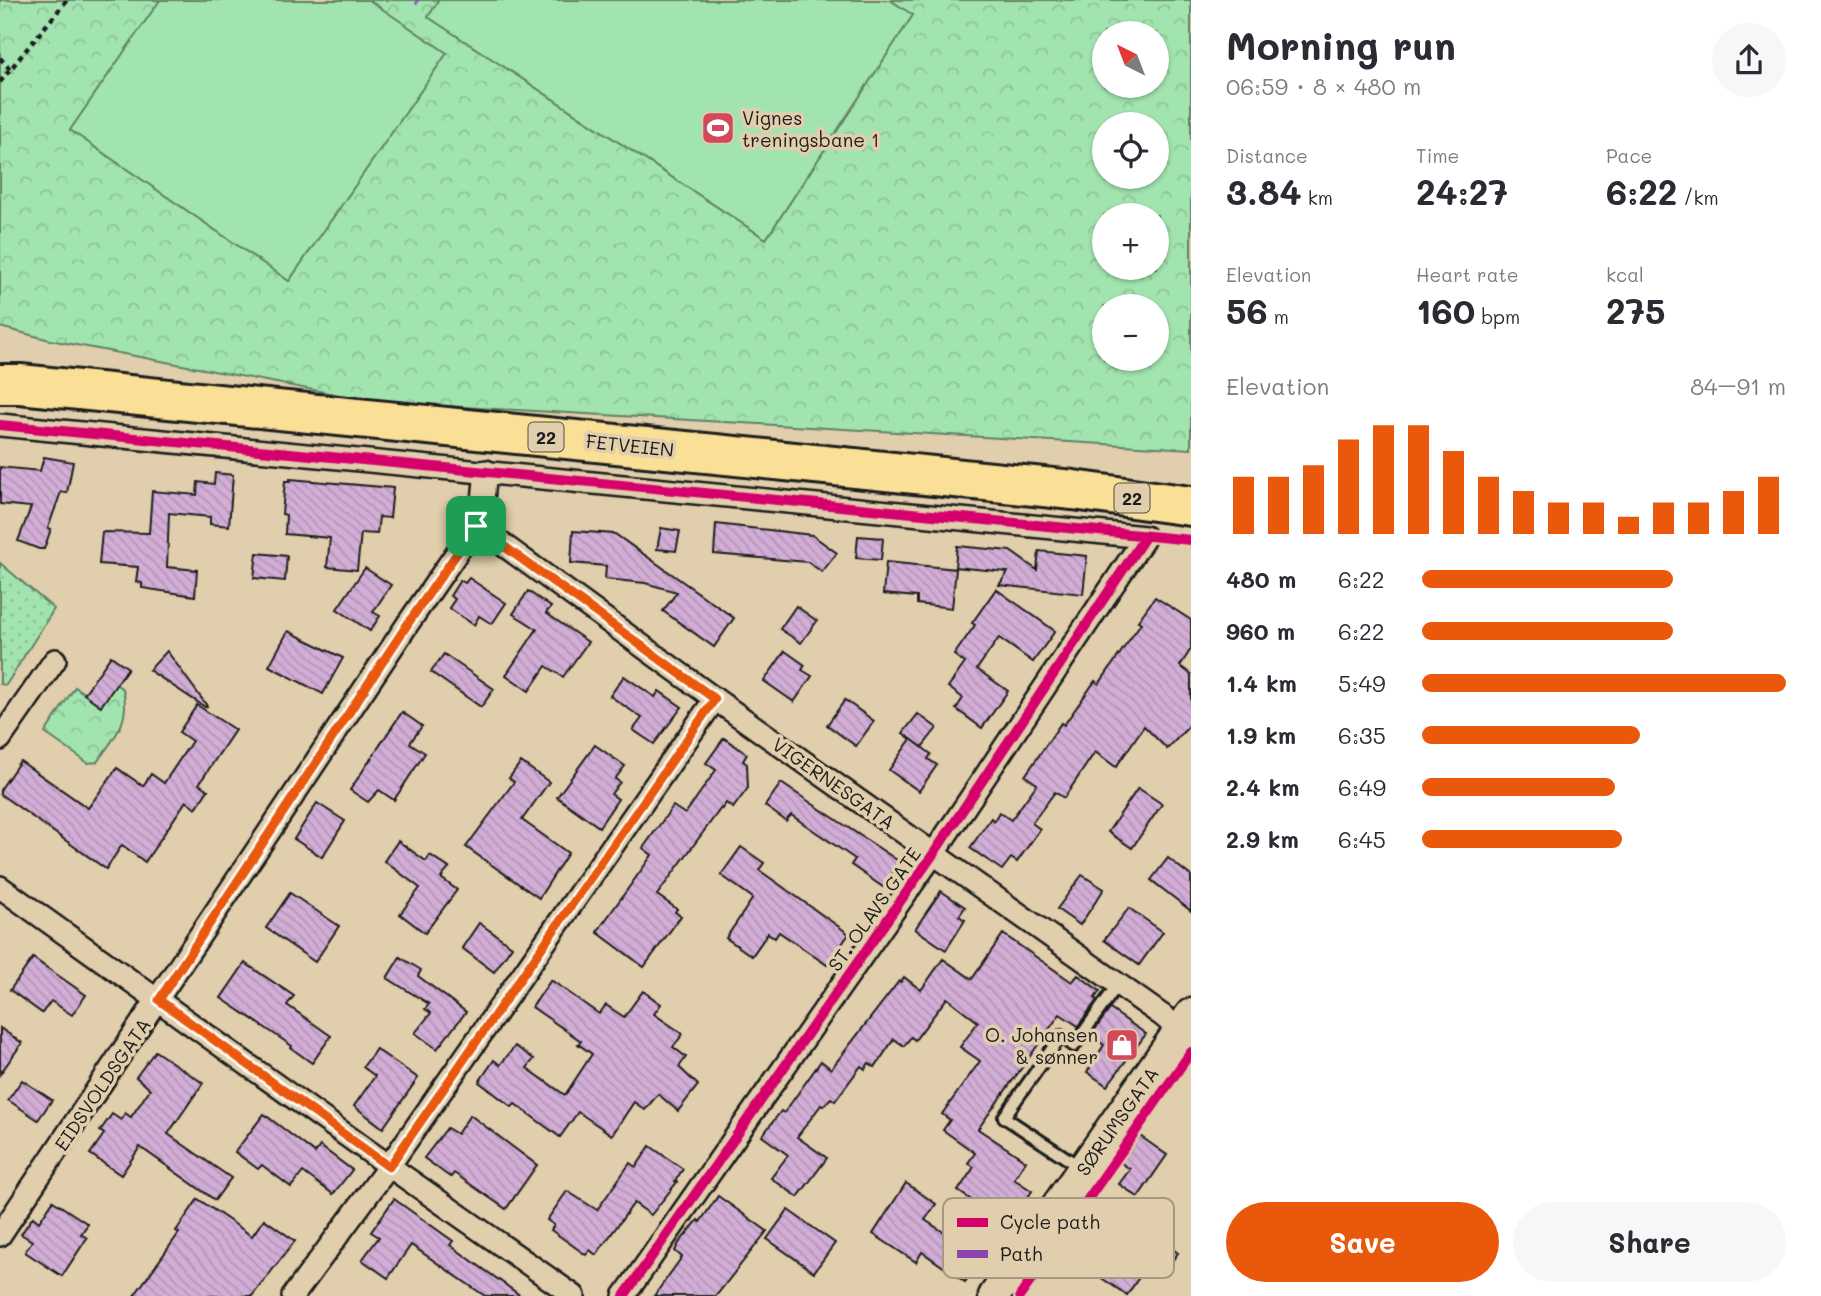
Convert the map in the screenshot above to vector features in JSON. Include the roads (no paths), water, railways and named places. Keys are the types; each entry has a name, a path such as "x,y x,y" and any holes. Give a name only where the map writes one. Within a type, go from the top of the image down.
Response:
{"highway":[{"name":"FETVEIEN","path":"7,382 1073,490 1191,506"},
{"name":"FETVEIEN","path":"1073,490 1191,492"}],"main road":[{"name":"SØRUMSGATA","path":"1063,1198 1187,1028"},
{"name":"SØRUMSGATA","path":"994,1296 1007,1278"}],"street":[{"path":"0,425 486,471"},
{"name":"EIDSVOLDSGATA","path":"0,1235 409,622 476,526 483,500 486,471"},
{"name":"ST. OLAVS GATE","path":"486,471 1145,537 934,853 624,1296"},
{"name":"VIGERNESGATA","path":"476,526 1163,1016 1187,1028"},
{"path":"0,738 55,660"},
{"path":"293,1296 389,1167 715,699"},
{"path":"0,887 389,1167 574,1296"}],"lane":[{"path":"1083,1169 1004,1117 1061,1037 1074,1046 1118,984"}],"place":[{"name":"Vignes treningsbane 1","path":"718,128"},
{"name":"O. Johansen & sønner","path":"1122,1045"}]}
